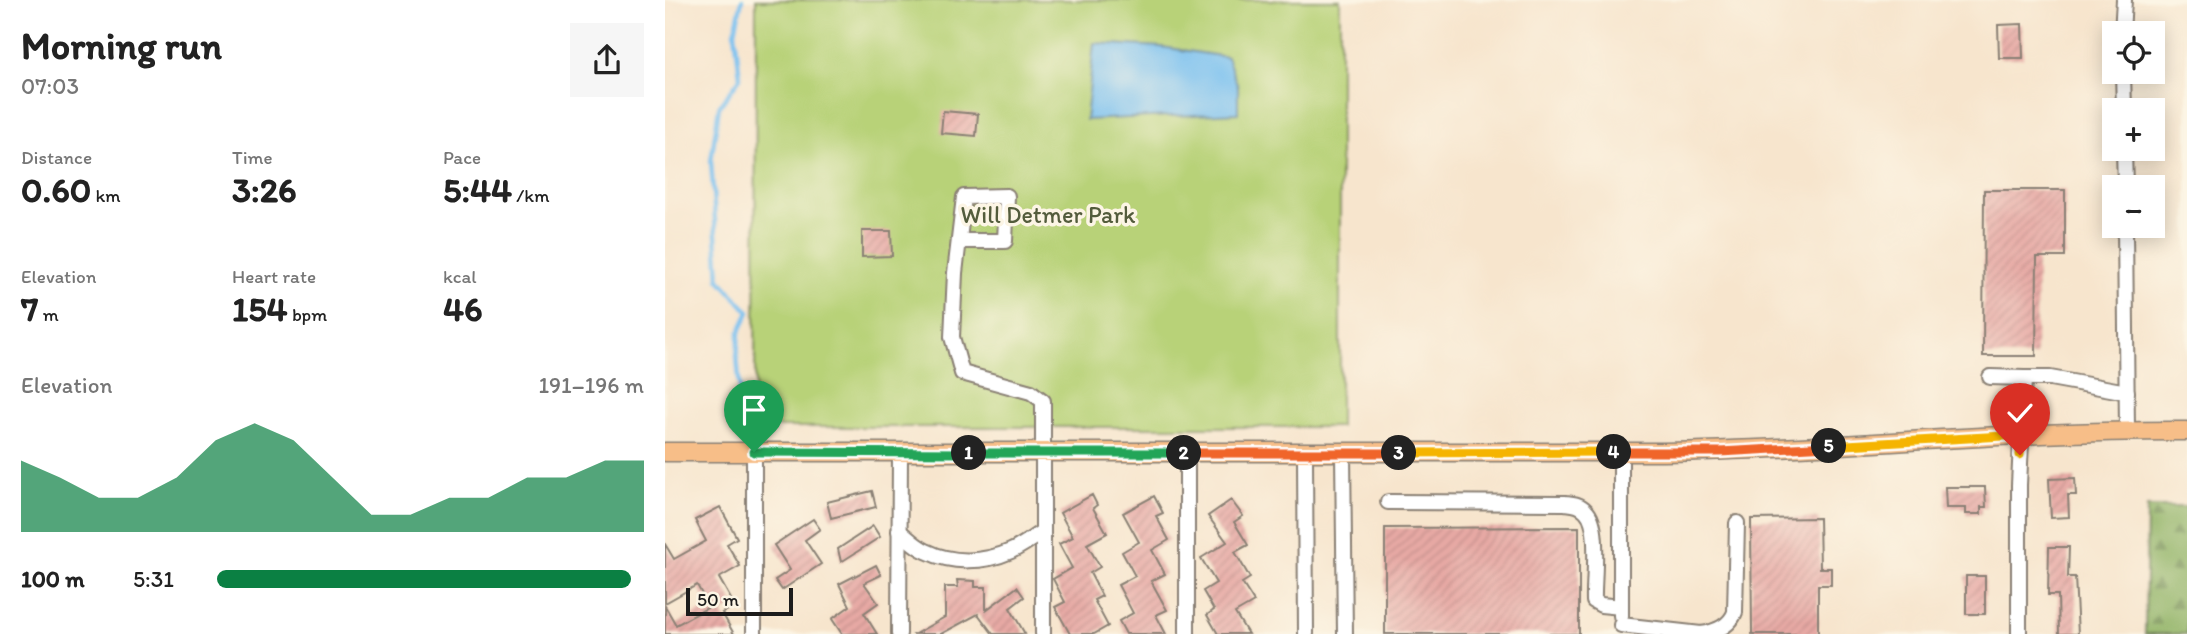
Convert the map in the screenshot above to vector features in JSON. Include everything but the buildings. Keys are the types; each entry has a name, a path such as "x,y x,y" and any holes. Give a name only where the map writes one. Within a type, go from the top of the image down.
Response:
{"main road":[{"path":"665,452 1343,453 1762,450 2021,435 2187,430"}],"street":[{"path":"2123,21 2124,0"},
{"path":"959,240 1005,241 1007,196 964,197 955,272 952,337 962,373 1031,392 1043,401 1043,634"},
{"path":"2125,238 2127,431"},
{"path":"1990,377 2050,378 2127,392"},
{"path":"2019,634 2024,378"},
{"path":"754,452 754,634"},
{"path":"1621,452 1621,630 1701,634 1710,633 1728,624 1735,612 1737,523"},
{"path":"899,634 900,453"},
{"path":"1187,453 1187,634"},
{"path":"1305,453 1305,634"},
{"path":"1343,453 1345,634"},
{"path":"1388,502 1565,503 1580,506 1588,512 1594,527 1594,601 1601,605 1621,607"},
{"path":"899,531 924,551 944,558 967,561 987,559 1011,551 1043,531"}],"green space":[{"name":"Will Detmer Park","path":"756,0 1340,0 1340,427 755,427"},
{"path":"2147,507 2187,507 2187,634 2145,634"}],"water":[{"path":"1094,43 1162,47 1227,57 1238,87 1238,113 1086,120"}],"waterway":[{"path":"741,406 737,356 739,333 749,312 719,279 711,161 719,107 740,78 735,32 742,0"}],"route":[{"path":"754,452 1720,452 2021,435 2020,455"}]}
